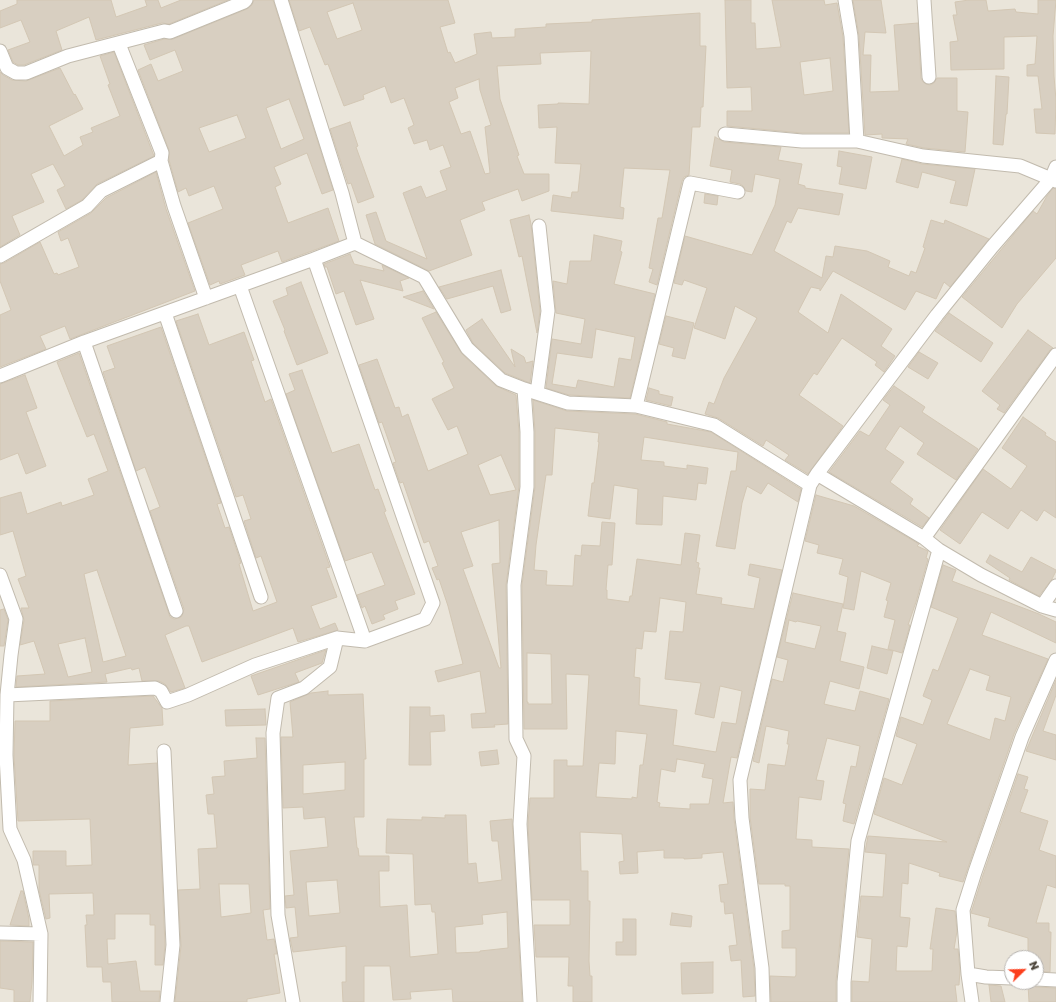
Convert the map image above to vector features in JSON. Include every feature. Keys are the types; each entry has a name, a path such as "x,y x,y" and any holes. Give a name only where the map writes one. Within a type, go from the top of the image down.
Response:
{"street":[{"path":"0,51 7,68 16,74 26,73 68,56 119,44 164,31 170,32 246,0"},
{"path":"281,0 342,193 355,243"},
{"path":"845,0 851,36 857,141"},
{"path":"924,0 929,77"},
{"path":"119,44 162,153 161,161 174,206 206,298"},
{"path":"725,134 802,141 857,141 923,156 1020,166 1054,176 992,247 937,315 814,479 740,780 742,818 762,968 763,1002"},
{"path":"0,256 87,206 101,191 161,161"},
{"path":"636,406 690,183 738,192"},
{"path":"537,393 548,311 539,226"},
{"path":"0,376 84,342 355,243 424,277 467,348 501,380 568,403 636,406 714,425 924,538 939,550 981,575 1042,606 1056,610"},
{"path":"7,694 155,688 161,692 167,702 188,695 255,666 338,638 365,641 425,619 433,603 314,259"},
{"path":"240,286 365,641"},
{"path":"165,313 261,597"},
{"path":"84,342 176,611"},
{"path":"924,538 1056,355"},
{"path":"524,389 527,432 527,488 514,585 516,739 524,756 520,824 530,1002"},
{"path":"844,1002 844,982 858,841 939,550"},
{"path":"0,576 16,619 10,655 7,694 5,829 24,860 41,934 40,1002"},
{"path":"1042,606 1056,586"},
{"path":"293,1002 278,915 273,734 278,698 304,688 330,667 338,638"},
{"path":"972,1002 968,974 963,910 1022,737 1056,660"},
{"path":"164,750 172,945 167,1002"},
{"path":"0,933 41,934"},
{"path":"968,974 1004,978"},
{"path":"1044,979 1056,980"}],"shaded area":[{"path":"0,0 1056,0 1056,1002 0,1002"}],"building":[{"path":"17,0 111,0 116,17 147,6 145,0 158,0 161,8 181,0 228,0 169,24 162,23 96,40 89,17 56,31 62,50 24,65 18,65 13,62 8,50 30,42 21,20 0,28 0,11 17,4"},
{"path":"254,0 273,0 333,190 322,194 307,153 274,167 281,184 275,187 288,223 328,208 339,241 282,262 278,251 241,265 245,275 220,284 219,281 210,285 188,223 223,209 214,186 189,196 186,188 178,192 169,160 169,150 138,70 151,64 158,81 183,71 175,50 150,60 144,45 164,39 173,39 247,9 252,5","holes":["289,99 304,139 281,149 266,108","237,115 246,138 209,152 199,128"]},
{"path":"289,0 448,0 455,23 440,27 448,53 450,52 455,63 477,54 474,34 491,32 492,38 515,37 515,29 546,27 546,24 592,22 592,20 700,13 700,46 706,46 703,107 701,107 700,127 692,127 689,175 684,177 682,181 657,285 649,282 653,269 649,268 658,218 662,218 670,170 624,168 620,207 624,208 623,219 551,211 553,195 571,198 572,192 578,192 581,164 555,163 557,127 539,128 538,105 558,103 589,104 591,51 540,53 541,64 497,66 500,99 524,174 549,174 549,191 522,201 518,189 482,202 485,210 460,220 472,255 429,271 375,244 366,215 376,212 386,241 427,259 403,193 421,186 426,198 447,190 440,171 451,167 443,145 430,150 427,140 414,144 408,128 414,125 404,98 391,103 385,86 363,95 364,99 344,106 328,64 325,65 310,27 299,31","holes":["353,3 362,30 337,39 327,12","479,79 480,90 491,125 485,127 490,173 485,174 470,131 461,134 449,102 458,98 455,88"]},
{"path":"725,0 751,0 751,23 755,23 756,49 781,47 772,0 824,0 825,5 837,3 843,37 849,133 802,133 727,126 727,111 752,111 751,87 727,88","holes":["830,58 833,91 804,95 800,62"]},
{"path":"853,0 881,0 886,33 865,32 863,55 871,55 870,92 899,91 894,25 918,23 921,78 923,82 930,85 934,83 937,78 957,78 957,111 968,112 965,152 924,148 906,144 908,139 882,138 882,134 865,135 859,36"},
{"path":"986,0 988,11 1015,9 1016,12 1038,14 1038,0 1056,0 1053,36 1056,100 1055,134 1036,133 1034,109 1042,109 1038,76 1027,76 1027,65 1035,64 1037,36 1004,37 1004,69 951,70 950,42 958,41 953,15 957,15 955,2"},
{"path":"114,52 154,156 97,184 82,200 66,209 57,190 65,186 53,164 31,174 44,202 12,216 20,235 0,247 0,72 12,80 26,81 60,68 83,109 49,126 64,156 83,145 80,137 93,132 91,128 120,116 108,85 110,84 100,56"},
{"path":"996,76 1009,77 1007,114 1003,145 993,144"},
{"path":"350,122 358,146 356,147 374,197 358,203 351,183 348,184 330,129"},
{"path":"715,137 724,142 781,147 778,160 802,164 798,184 805,186 805,188 843,194 839,215 798,208 791,223 787,221 774,251 822,278 826,256 833,257 835,246 867,251 890,261 888,267 909,276 911,271 916,273 925,248 923,247 931,220 944,224 945,220 989,239 950,287 944,282 936,299 916,291 905,310 833,271 820,291 820,289 811,287 798,312 828,333 841,294 892,329 881,346 895,356 884,372 875,365 877,362 842,338 817,375 814,373 799,395 843,426 808,474 785,460 789,455 766,440 763,446 718,418 705,414 709,402 714,404 724,378 757,318 735,306 725,339 694,328 707,288 684,280 682,285 674,283 685,236 752,255 775,205 780,179 755,174 752,192 746,191 740,184 730,182 732,170 710,166"},
{"path":"839,151 872,157 866,189 839,184 842,167 837,166"},
{"path":"902,159 922,164 975,169 967,206 950,203 956,181 922,172 918,188 896,182"},
{"path":"156,172 166,209 195,291 70,339 65,326 40,336 46,349 0,367 0,315 11,310 0,281 0,264 40,242 54,274 57,273 58,275 79,267 68,238 61,241 58,232 91,213 106,198"},
{"path":"1053,188 1056,189 1056,258 1017,304 1002,328 962,297 1033,211 1037,214"},
{"path":"705,194 718,196 717,205 704,203"},
{"path":"529,215 540,311 537,333 522,256 519,257 510,220"},
{"path":"594,235 622,241 620,251 622,252 614,284 655,294 630,398 569,395 546,388 552,339 581,344 585,319 556,313 553,281 567,284 570,261 591,261","holes":["596,329 635,337 631,360 619,358 614,387 578,380 576,388 552,384 557,353 592,358"]},
{"path":"350,254 354,264 384,271 382,265 409,278 400,281 403,291 360,280 374,319 356,325 344,291 336,294 327,267 325,267 324,264"},
{"path":"501,270 511,310 501,313 493,286 447,299 439,287"},
{"path":"301,282 328,353 297,365 273,301 288,295 286,288"},
{"path":"423,291 434,309 403,297"},
{"path":"436,312 462,354 496,386 516,395 519,432 519,486 506,585 508,724 494,725 495,727 472,728 471,714 486,713 480,671 438,682 435,671 463,664 448,606 439,579 437,580 432,568 438,566 429,541 424,543 403,482 400,483 393,463 396,462 382,422 379,423 359,365 377,359 395,408 399,407 402,417 408,414 428,471 468,454 457,426 448,430 432,399 454,388 442,363 444,362 422,318","holes":["501,455 516,490 490,495 478,465","499,520 500,563 492,564 501,668 499,668 463,569 473,566 461,532"]},
{"path":"949,313 993,343 981,362 935,331"},
{"path":"198,314 209,345 244,332 254,360 251,361 265,402 271,399 330,567 326,568 337,597 311,606 320,629 335,623 338,630 298,642 293,628 202,662 189,626 186,626 165,635 185,688 171,692 165,684 159,681 142,681 139,668 132,670 131,668 105,674 107,682 16,687 17,676 45,674 34,641 20,645 24,620 21,608 29,608 18,579 26,576 13,531 0,535 0,498 21,492 27,514 61,502 62,506 94,495 88,479 108,471 94,434 87,437 57,362 79,353 170,617 174,619 179,618 182,616 184,609 150,511 160,507 145,467 136,471 103,372 115,368 107,346 161,327 221,503 217,504 225,528 229,527 241,563 239,564 253,611 277,602 261,556 256,558 244,521 251,519 243,495 236,497 176,321","holes":["97,570 126,656 103,662 84,574","85,638 92,672 68,677 58,644"]},
{"path":"666,316 694,323 685,359 672,356 674,348 659,344"},
{"path":"482,319 515,367 511,349 524,357 526,363 533,361 530,383 505,373 473,343 466,330"},
{"path":"1028,330 1053,348 1004,413 997,409 1000,405 982,391"},
{"path":"919,352 938,363 928,379 908,367"},
{"path":"302,370 332,453 359,444 375,490 378,489 386,511 384,512 415,594 395,601 398,609 383,615 385,619 372,624 365,606 362,608 357,595 385,585 372,552 345,561 286,394 295,390 289,374"},
{"path":"25,375 37,408 26,412 46,466 26,474 18,453 0,460 0,384"},
{"path":"894,386 925,407 922,412 978,449 956,480 917,454 924,443 900,426 885,449 904,462 890,482 913,499 910,504 929,518 922,527 829,472 860,431 869,436 890,405 883,400"},
{"path":"649,388 659,391 659,394 673,397 671,406 646,400"},
{"path":"533,400 567,411 635,414 667,422 667,424 711,432 801,489 798,502 768,483 761,494 747,486 742,503 735,549 716,546 731,471 736,471 738,452 644,437 641,460 664,462 664,466 687,469 687,465 708,468 706,484 698,483 696,500 663,496 662,525 636,524 638,489 614,485 610,519 588,516 592,483 594,483 599,433 555,428 552,475 546,475 536,545 534,570 547,571 546,585 573,586 575,555 581,556 582,545 600,546 602,522 615,523 612,565 608,565 606,590 607,599 629,602 630,596 632,596 637,559 681,565 685,533 700,535 696,562 699,563 698,568 700,568 696,594 722,598 721,604 754,609 760,578 748,575 750,564 782,570 737,758 731,757 723,803 733,802 754,969 755,996 743,997 741,960 731,961 729,946 737,945 733,913 725,914 724,902 721,902 719,885 728,884 723,852 702,854 702,858 684,859 664,858 664,850 637,852 638,873 620,874 619,862 624,861 622,834 580,832 581,871 588,871 588,901 590,901 589,961 590,976 592,976 592,1002 573,1002 573,986 568,986 569,957 536,957 534,925 570,925 570,900 532,900 528,824 530,798 554,798 554,760 567,760 567,766 583,766 589,675 566,674 567,729 524,729 522,585 535,487 535,432","holes":["660,598 686,602 683,632 670,631 665,679 701,683 695,714 714,718 720,686 742,691 736,724 722,722 716,752 673,745 677,710 639,705 640,678 634,677 636,648 642,649 644,631 656,632","527,653 551,654 552,704 528,704","616,731 647,734 643,765 640,765 637,798 596,797 599,763 615,764","677,759 705,764 702,777 713,779 709,804 690,804 690,809 659,807 660,803 657,802 661,769 675,772"]},
{"path":"1023,417 1056,442 1056,518 1044,510 1037,521 1021,510 1008,529 982,512 960,544 940,530 983,469 1011,489 1027,466 1002,448"},
{"path":"816,495 854,506 919,544 917,546 928,551 926,558 928,559 908,625 910,625 902,653 888,649 895,620 884,617 888,601 886,600 891,583 861,571 854,610 843,608 848,577 839,574 843,559 817,553 819,545 805,541"},
{"path":"990,555 1022,572 1031,557 1056,571 1039,596 1009,580 1010,578 986,562"},
{"path":"943,565 956,570 952,581 1039,614 1056,622 1056,643 991,612 982,635 1048,659 1014,734 963,882 939,876 940,873 909,863 908,884 902,883 900,917 910,918 907,947 897,946 896,971 932,971 933,949 930,949 936,908 955,911 957,931 954,949 958,949 960,970 959,985 955,985 957,1002 852,1002 852,981 869,982 872,939 857,937 861,896 883,897 886,854 865,852 868,836 947,842 874,814 884,778 902,785 917,744 896,736 901,717 923,725 932,700 923,696 933,669 938,671 958,618 931,607","holes":["970,669 990,676 986,690 1011,697 1005,721 995,718 990,740 947,724"]},
{"path":"793,593 843,604 837,631 846,633 840,661 864,667 859,689 830,681 824,704 855,711 860,691 889,699 854,824 843,821 846,804 843,803 851,766 856,767 860,746 827,738 816,780 824,781 821,800 799,797 796,839 812,840 812,847 849,849 836,981 836,1002 771,1002 770,976 795,977 796,975 796,948 782,948 782,931 790,930 790,886 785,886 785,884 759,884 750,817 750,789 765,790 768,764 785,766 789,744 787,744 789,731 766,726 759,763 753,761 772,679 783,682 788,660 777,657","holes":["789,620 821,626 815,649 785,642"]},
{"path":"4,609 8,620 4,646 0,646 0,610"},
{"path":"872,646 893,651 887,674 867,668"},
{"path":"326,650 322,663 295,673 299,682 258,695 251,676"},
{"path":"1056,680 1056,695 1043,731 1056,735 1056,760 1026,751"},
{"path":"328,691 328,695 363,694 366,759 364,759 364,817 354,817 357,848 359,856 389,856 389,871 379,871 380,907 407,905 410,957 438,954 435,912 432,912 431,904 415,905 413,854 386,853 387,819 422,820 422,817 445,818 445,815 466,815 468,864 476,863 478,883 502,880 498,841 492,841 490,821 512,819 522,1002 453,1002 452,989 410,992 411,999 393,1000 390,966 364,966 364,1002 343,1002 342,982 346,982 346,946 293,952 290,938 298,937 295,907 286,908 285,896 294,895 290,851 328,847 325,817 304,819 303,807 283,808 281,737 293,737 290,702 311,693","holes":["345,762 345,790 303,794 303,765","337,880 340,913 309,916 306,882","507,912 508,948 480,952 456,953 455,927 483,924 482,915"]},
{"path":"153,696 162,708 163,725 130,728 128,765 157,763 165,945 163,965 155,965 155,925 150,925 150,914 115,914 115,939 107,939 108,964 136,961 140,991 160,991 159,1002 112,1002 111,982 103,982 102,967 87,967 85,925 87,925 86,915 94,915 93,893 49,894 50,918 46,919 39,890 39,865 33,865 33,851 66,851 66,866 92,865 90,819 18,821 14,756 15,721 50,721 50,701"},
{"path":"410,707 430,707 430,716 444,715 445,731 430,732 431,765 409,765"},
{"path":"265,709 266,725 226,726 225,710"},
{"path":"256,738 265,738 270,909 263,910 267,940 274,939 277,954 274,954 280,993 247,999 247,1002 175,1002 181,946 178,890 200,889 198,849 217,848 214,814 208,814 206,795 214,794 212,777 225,776 224,761 257,758","holes":["219,884 249,884 251,913 221,917"]},
{"path":"497,750 499,764 481,766 479,752"},
{"path":"1018,774 1028,777 1024,789 1028,790 1020,812 1048,821 1039,850 1056,856 1056,888 1047,885 1036,923 1049,923 1049,932 1051,932 1050,972 1044,972 1044,950 1028,950 1028,938 988,926 990,918 971,913"},
{"path":"21,891 23,891 29,926 10,925"},
{"path":"672,913 692,916 691,927 670,925"},
{"path":"623,919 636,919 636,955 616,955 616,942 623,942"},
{"path":"0,941 33,942 30,1002 14,1002 14,990 0,988"},
{"path":"713,962 713,993 682,994 681,963"},
{"path":"989,985 1001,986 1005,1002 991,1002"},
{"path":"1044,987 1056,988 1056,1002 1029,1002 1028,990 1044,990"}]}
